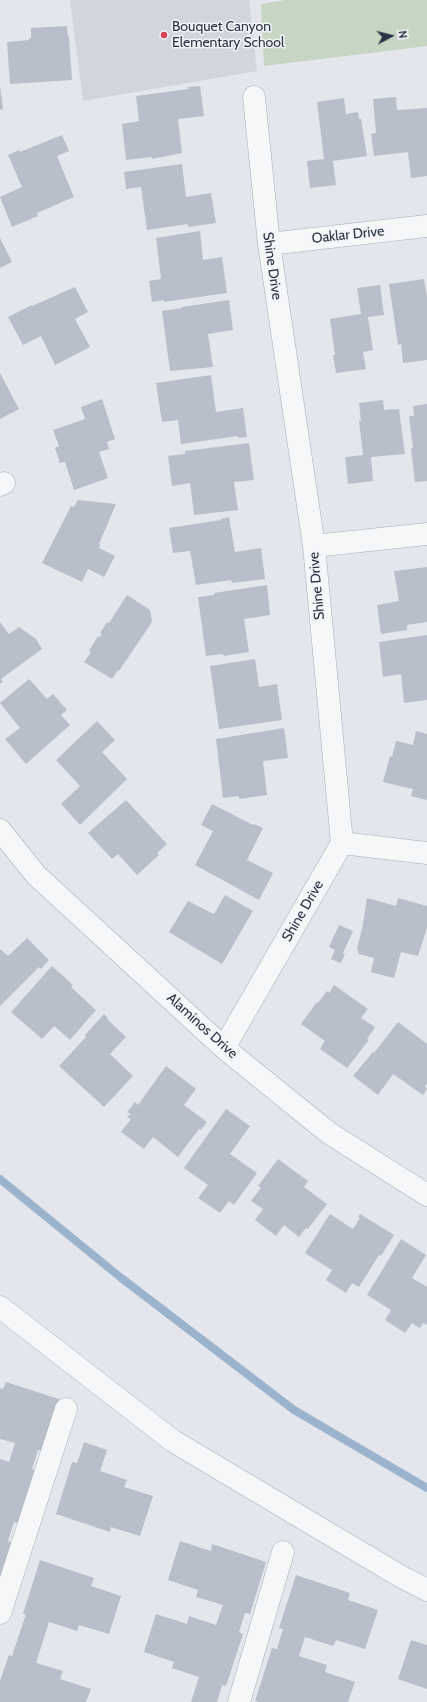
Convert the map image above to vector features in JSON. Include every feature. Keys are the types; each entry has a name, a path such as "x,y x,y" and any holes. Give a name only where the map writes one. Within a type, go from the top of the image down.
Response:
{"street":[{"name":"Shine Drive","path":"224,1048 342,843 314,546 269,244 254,97"},
{"name":"Oaklar Drive","path":"269,244 427,226"},
{"path":"314,546 427,534"},
{"name":"Alaminos Drive","path":"0,830 36,875 224,1048 329,1133 427,1195"},
{"path":"342,843 427,853"},
{"path":"0,1307 173,1441 400,1576 427,1590"},
{"path":"0,1613 66,1410"},
{"path":"239,1702 283,1552"}],"shaded area":[{"name":"Bouquet Canyon Elementary School","path":"70,0 249,0 257,71 83,101"}],"green space":[{"path":"285,0 427,0 427,46 264,66 261,4"}],"building":[{"path":"67,26 72,80 10,84 7,42 29,40 31,38 31,28"},
{"path":"0,85 3,109 0,110"},
{"path":"200,86 204,116 178,119 182,153 152,159 152,157 126,160 122,124 139,121 136,96"},
{"path":"396,97 397,110 427,108 427,176 411,178 408,152 374,156 371,134 376,133 373,99"},
{"path":"344,98 346,114 358,112 359,119 361,119 367,156 333,161 336,185 310,188 307,161 324,159 317,102"},
{"path":"62,135 69,151 57,156 74,197 37,213 38,216 12,227 0,197 22,187 8,155 19,150 20,152"},
{"path":"182,164 186,197 211,193 216,223 188,227 188,224 147,230 141,187 126,189 124,172"},
{"path":"200,231 203,260 222,257 227,293 164,302 164,300 152,302 149,281 161,279 156,238"},
{"path":"0,238 12,262 0,268"},
{"path":"424,279 427,297 427,360 403,363 401,344 398,345 389,284"},
{"path":"380,285 384,315 368,317 373,350 363,352 366,369 336,373 330,319 361,314 357,288"},
{"path":"75,287 88,312 75,319 90,347 55,365 41,336 23,345 8,317"},
{"path":"229,300 233,330 208,334 213,367 170,371 162,311"},
{"path":"0,373 19,409 0,419"},
{"path":"211,375 216,412 243,408 247,437 238,438 238,436 181,444 178,420 162,422 156,383"},
{"path":"102,399 115,439 107,442 109,449 99,452 108,478 74,490 65,462 60,463 55,448 59,446 53,430 85,419 81,407"},
{"path":"383,400 384,410 399,409 405,454 371,457 373,481 348,484 345,457 363,455 359,421 361,421 359,403"},
{"path":"427,404 427,481 415,482 409,416 414,416 413,406"},
{"path":"249,443 254,480 234,482 238,510 194,515 190,483 172,486 168,456 185,454 185,451"},
{"path":"78,500 116,504 99,544 99,548 115,556 104,577 88,569 82,582 42,563 71,506 74,507"},
{"path":"229,517 235,552 261,548 265,579 232,583 231,580 196,585 190,551 173,553 169,528 221,520"},
{"path":"427,567 427,622 407,625 407,630 381,634 377,605 399,601 394,571"},
{"path":"267,585 270,615 244,619 249,652 224,656 223,654 206,656 198,597"},
{"path":"127,595 150,610 152,622 112,679 84,662 91,652 89,651 98,636 100,637 102,634 100,633 107,622 109,623"},
{"path":"0,622 9,634 19,627 36,639 42,649 1,679 3,682 0,684"},
{"path":"427,635 427,700 404,703 401,674 383,677 379,642"},
{"path":"255,659 259,687 277,684 282,720 219,729 210,666"},
{"path":"29,679 47,699 53,694 67,710 61,715 70,725 26,764 5,739 20,728 0,703"},
{"path":"97,721 115,740 102,752 127,779 80,825 61,804 80,786 56,760"},
{"path":"284,728 288,758 263,761 267,795 239,799 239,796 223,798 216,739"},
{"path":"416,731 427,734 427,800 411,796 413,789 383,782 396,741 413,745"},
{"path":"126,800 167,844 157,853 159,855 137,875 118,854 112,859 88,833"},
{"path":"212,804 253,825 254,824 263,828 247,860 273,873 259,900 195,865 213,831 201,825"},
{"path":"225,895 253,911 222,964 169,932 188,901 214,914"},
{"path":"367,898 396,906 398,898 427,906 427,928 418,956 401,952 394,978 371,972 374,958 359,954 357,949"},
{"path":"339,925 353,931 343,953 345,954 341,963 331,959 335,950 329,947"},
{"path":"27,938 49,960 41,969 39,967 0,1006 0,949 8,956"},
{"path":"52,966 73,985 71,987 96,1010 70,1040 54,1026 42,1039 11,1012"},
{"path":"334,985 368,1009 361,1018 375,1027 367,1039 369,1040 347,1068 320,1049 325,1041 301,1024 317,1002 318,1003 327,991 329,993"},
{"path":"104,1014 108,1018 107,1019 126,1037 110,1054 133,1076 104,1107 59,1066 86,1037 85,1035"},
{"path":"398,1022 427,1044 427,1084 425,1086 427,1089 423,1095 393,1074 378,1095 353,1076 373,1052 374,1053"},
{"path":"166,1066 196,1089 184,1105 207,1122 201,1130 199,1129 178,1157 153,1137 144,1149 121,1132 131,1119 127,1117 130,1114 127,1112 135,1102 138,1105"},
{"path":"226,1109 250,1126 230,1154 257,1173 234,1205 229,1201 220,1213 198,1198 208,1185 184,1168"},
{"path":"278,1159 308,1181 304,1187 327,1204 308,1229 306,1228 299,1237 284,1225 276,1236 255,1220 263,1209 251,1201 261,1188 258,1186"},
{"path":"330,1214 353,1229 360,1218 358,1217 360,1214 394,1235 381,1256 379,1255 359,1287 352,1283 346,1293 326,1280 332,1270 305,1253"},
{"path":"401,1239 426,1255 412,1278 427,1287 427,1325 423,1323 420,1328 412,1323 405,1333 385,1320 391,1310 367,1295"},
{"path":"6,1382 59,1399 42,1451 38,1450 32,1469 36,1471 19,1523 14,1522 8,1541 12,1543 0,1578 0,1459 9,1462 15,1443 0,1439 0,1388 3,1389"},
{"path":"84,1442 107,1450 100,1471 127,1480 124,1487 153,1496 140,1536 111,1527 110,1532 56,1514 72,1462 77,1463"},
{"path":"180,1541 211,1551 212,1544 266,1562 250,1614 245,1613 239,1632 243,1634 226,1686 222,1685 217,1702 191,1702 199,1677 172,1668 174,1662 144,1652 156,1614 187,1624 189,1616 216,1625 223,1605 196,1597 198,1590 168,1580"},
{"path":"40,1560 94,1578 91,1586 121,1596 109,1634 79,1625 77,1631 49,1622 36,1663 63,1671 60,1679 91,1689 86,1702 0,1702 0,1681 9,1655 12,1656 26,1614 23,1614"},
{"path":"296,1575 350,1593 348,1600 378,1610 365,1649 336,1640 333,1646 305,1637 299,1656 327,1665 325,1672 355,1682 348,1702 255,1701 272,1648 277,1649 283,1629 279,1628"},
{"path":"411,1640 427,1645 427,1689 398,1679"}],"waterway":[{"path":"0,1179 120,1277 294,1410 427,1488"}],"place":[{"name":"Bouquet Canyon Elementary School","path":"164,35"}]}
